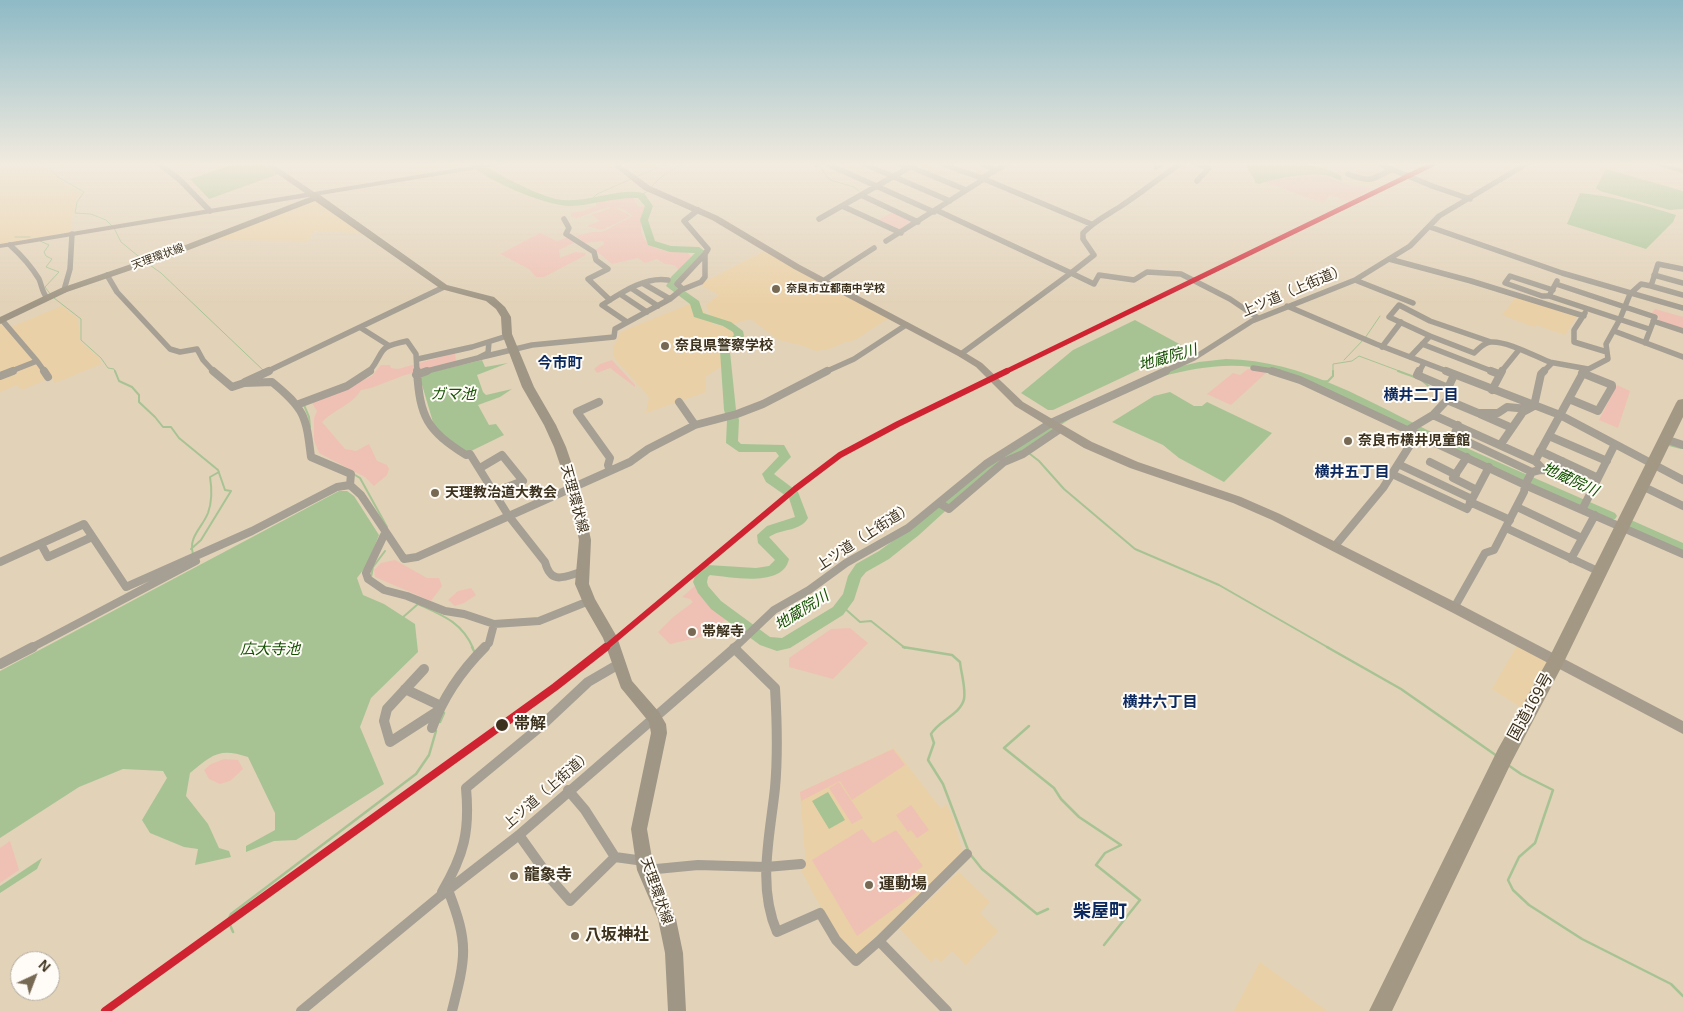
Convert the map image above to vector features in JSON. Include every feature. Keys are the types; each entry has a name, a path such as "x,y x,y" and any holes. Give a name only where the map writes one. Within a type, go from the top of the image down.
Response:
{"highway":[{"name":"国道169号","path":"1380,1011 1505,755 1556,661 1665,438 1682,408"}],"main road":[{"name":"天理環状線","path":"1,321 64,290 147,261 278,210"},
{"name":"天理環状線","path":"335,210 444,287 490,298 500,307 506,317 507,336 528,387 550,425 560,447 574,488 585,540 581,572 582,584 588,601 615,651 632,693 658,724 659,733 638,829 645,865 667,919 674,953 677,1011"}],"street":[{"path":"0,246 222,210"},
{"path":"674,282 708,251 707,246 684,222 685,219 698,210"},
{"path":"698,210 797,266 961,354 979,365 1019,404 1088,445 1113,457 1237,500 1334,546 1683,728"},
{"path":"819,219 835,210"},
{"path":"851,210 901,233"},
{"path":"895,210 918,222"},
{"path":"1059,210 1091,224"},
{"path":"961,354 991,334 1032,300 1094,255 1083,239 1083,233 1091,224 1114,210"},
{"name":"上ツ道（上街道）","path":"301,1011 443,894 519,835 568,790 734,648 774,610 808,590 846,563 908,528 943,505 986,464 1056,426 1194,358 1258,318 1355,280 1410,246 1439,216 1450,210"},
{"path":"886,241 935,211 1094,284 1099,274 1134,280 1147,272 1181,274 1230,299 1258,318"},
{"path":"564,219 569,228 566,234 594,252 596,260 608,269 588,279 610,300"},
{"path":"1430,227 1630,294 1683,308"},
{"path":"64,290 70,269 72,234"},
{"path":"10,244 26,260 26,266 40,283 42,293 47,298"},
{"path":"826,279 874,248"},
{"path":"416,375 478,358 546,343 614,337 615,329 658,306 682,289 701,282 705,278 705,254"},
{"path":"1389,259 1417,268 1439,271 1515,294 1555,309 1584,316"},
{"path":"1651,286 1658,264 1683,269"},
{"path":"1562,272 1553,290 1542,296 1505,283 1510,276 1553,290 1625,306 1655,317 1645,343"},
{"path":"107,275 117,292 170,349 180,352 197,349 200,356 232,387 361,328 444,287"},
{"path":"1654,275 1683,283"},
{"path":"627,322 602,305 631,288 663,278 674,282 682,289"},
{"path":"1355,280 1413,304"},
{"path":"644,284 665,298 672,296"},
{"path":"1535,461 1585,371 1608,359 1606,344 1620,319 1630,294 1641,284 1683,295"},
{"path":"631,288 658,306"},
{"path":"1553,290 1587,308 1649,329"},
{"path":"620,294 647,312"},
{"path":"1491,342 1474,353 1430,336 1389,317 1399,305 1430,321 1547,361 1585,371 1612,385 1598,411 1569,399"},
{"path":"1286,306 1531,407 1560,415 1683,480"},
{"path":"1587,308 1574,330 1574,342 1607,352"},
{"path":"1653,320 1683,331"},
{"path":"1,321 37,361 48,377"},
{"path":"1382,346 1401,322"},
{"path":"350,485 361,495 404,559 417,557 508,515 610,472 630,462 648,449 695,425 756,408 807,380 854,359 906,325"},
{"path":"361,328 388,345"},
{"path":"1614,331 1683,357"},
{"path":"418,359 507,336"},
{"path":"1410,357 1430,336"},
{"path":"301,403 349,385 368,374 378,360 379,353 388,345 407,341 418,359 416,375 423,407 432,430 466,455 470,454 508,515 545,562 547,570 554,577 560,578 581,572"},
{"path":"478,358 488,353 489,342"},
{"path":"1422,344 1500,374"},
{"path":"1492,390 1500,374 1518,351"},
{"path":"0,376 37,361"},
{"path":"1501,444 1523,412 1531,407 1541,374 1552,363 1547,361"},
{"path":"1424,363 1417,375 1448,388"},
{"path":"1253,368 1279,372 1300,380 1412,428 1417,434 1489,467 1531,477 1562,471 1562,461"},
{"path":"1412,428 1433,415 1447,400 1448,388 1454,375"},
{"path":"244,383 272,382 301,403 307,421 311,457 351,474 350,485"},
{"path":"1447,400 1512,428"},
{"path":"599,402 577,412 610,458 608,465 610,472"},
{"path":"679,402 695,425"},
{"path":"1478,413 1498,413 1507,407 1531,407"},
{"path":"1433,415 1501,444 1535,461 1541,467 1531,477 1494,550 1484,553 1454,608"},
{"path":"1458,425 1454,432 1464,440 1584,506 1595,515 1683,554"},
{"path":"943,505 949,509 1004,462 1025,452 1056,426"},
{"path":"1334,546 1383,488 1417,434"},
{"path":"1549,436 1607,461"},
{"path":"1665,438 1683,445"},
{"path":"1584,506 1615,444"},
{"path":"1540,451 1598,478"},
{"path":"480,468 502,455 523,481 494,492"},
{"path":"1467,457 1454,478 1477,490"},
{"path":"1430,462 1456,475"},
{"path":"1398,464 1471,500 1508,524 1600,572"},
{"path":"1392,474 1467,508 1489,467"},
{"path":"0,664 338,487 350,485"},
{"path":"1642,486 1683,506"},
{"path":"1517,507 1582,538"},
{"path":"1571,558 1595,515"},
{"path":"0,562 84,524 126,587 252,531"},
{"path":"385,533 366,572 368,579 374,585 384,590 407,596 445,611 464,614 494,624 539,621 588,601"},
{"path":"41,544 48,557 56,556 92,537"},
{"path":"432,728 449,690 489,643 494,624"},
{"path":"734,648 775,688 776,772 766,867 768,907 777,932 820,913 836,940 856,961 879,941 967,854"},
{"path":"452,1011 464,960 464,945 455,909 443,894 465,848 468,828 466,788 540,727 588,682 615,651"},
{"path":"424,669 387,709 384,721 390,742 440,708"},
{"path":"405,689 440,708"},
{"path":"568,790 585,810 615,857 645,865 766,867 801,864"},
{"path":"519,835 570,902 615,857"},
{"path":"879,941 947,1011"}],"shaded area":[{"path":"0,210 74,210 70,232 0,244"},
{"path":"290,210 332,210 364,233 315,231 307,241 215,238"},
{"path":"598,210 576,218 571,217 571,213"},
{"path":"605,210 620,210 631,216 602,230 587,226 600,221 591,215"},
{"path":"623,210 645,210 641,229 644,238 649,244 665,251 687,252 694,260 677,279 674,278 678,269 674,265 665,264 657,259 645,263 638,258 612,264 595,250 604,244 603,241 585,243 576,236 592,232 602,232 633,216"},
{"path":"893,212 914,221 899,230 878,220"},
{"path":"540,233 557,241 568,237 576,242 559,250 560,258 575,252 585,253 586,255 544,277 536,277 529,269 500,254"},
{"path":"764,251 889,318 855,340 829,349 816,351 779,340 752,320 733,324 714,323 706,305 719,295 702,286 704,282"},
{"path":"1517,296 1577,316 1565,335 1536,325 1534,327 1502,315"},
{"path":"697,301 714,325 732,328 738,336 723,350 722,366 705,377 706,392 646,413 649,397 616,360 613,355 614,346 621,332"},
{"path":"62,306 78,319 80,341 100,359 101,364 55,383 52,377 24,389 17,385 0,392 0,324 6,329"},
{"path":"1655,309 1683,317 1683,329 1658,320 1659,316 1652,313"},
{"path":"455,353 456,362 405,375 361,390 353,399 322,422 345,449 356,451 369,444 377,461 387,465 389,469 387,475 374,486 365,477 319,453 314,440 314,418 317,411 312,403 372,376 381,365 390,365 391,368 398,369"},
{"path":"612,360 635,387 610,368 597,373 594,369 600,364"},
{"path":"1248,369 1267,372 1231,405 1207,394 1233,373 1240,375"},
{"path":"1617,385 1630,391 1618,428 1599,420"},
{"path":"395,560 427,578 439,578 442,586 431,601 375,577 374,570 381,563"},
{"path":"696,585 702,598 727,619 701,637 670,644 658,632 672,618 693,602 682,597"},
{"path":"471,588 476,595 464,603 455,606 448,600 458,591"},
{"path":"850,628 868,643 833,679 789,667 789,658 831,629"},
{"path":"1518,644 1548,661 1524,709 1492,689"},
{"path":"894,748 941,809 946,804 953,818 963,853 857,955 852,955 838,940 800,868 806,866 800,792"},
{"path":"893,749 905,765 852,800 840,781 801,801 800,792"},
{"path":"224,759 238,760 243,769 230,781 220,784 209,779 204,770 211,764"},
{"path":"839,782 863,818 852,824 829,788"},
{"path":"911,805 929,830 917,838 911,830 908,832 896,815"},
{"name":"運動場","path":"862,829 873,843 896,830 923,866 907,878 917,892 857,936 812,860"},
{"path":"10,841 19,870 0,883 0,848"},
{"path":"959,872 990,902 980,913 998,931 966,965 952,951 941,962 936,957 931,962 899,928"},
{"path":"1260,962 1327,1011 1234,1011"}],"water":[{"path":"1573,210 1661,210 1676,215 1673,222 1646,249 1567,224"},
{"path":"1135,320 1183,346 1183,349 1053,410 1048,410 1021,393 1073,350"},
{"name":"ガマ池","path":"482,360 485,367 508,363 477,375 483,392 486,395 512,389 500,397 478,405 489,425 496,424 504,435 467,453 435,429 420,378 424,374"},
{"path":"1170,392 1194,406 1202,406 1207,402 1272,433 1224,482 1179,458 1163,445 1112,422 1154,396"},
{"name":"広大寺池","path":"339,491 347,491 354,496 379,535 367,565 357,578 363,595 384,604 415,624 418,652 371,698 360,727 384,784 296,840 274,841 246,852 246,846 275,830 275,813 248,757 230,753 216,754 190,773 186,796 208,824 219,848 229,851 231,857 195,865 198,849 184,847 150,833 142,820 167,778 163,771 123,769 79,787 0,838 0,671"},
{"path":"828,792 845,820 829,829 812,801"},
{"path":"42,858 37,869 0,893 0,886"}],"waterway":[{"path":"76,210 75,213 91,214 106,220 114,228 121,242 143,260"},
{"name":"地蔵院川","path":"648,210 644,220 651,243 670,249 699,250 701,252 674,279 671,286 695,303 698,315 727,324 738,331 739,336 725,351 730,410 733,420 732,443 739,448 780,448 785,457 768,474 770,479 794,495 802,518 793,524 772,529 763,535 763,540 782,559 781,564 774,569 756,574 708,570 702,574 700,582 703,589 716,605 765,641 777,645 785,644 838,611 849,596 855,576 861,568 884,555 914,532 983,470 1064,419"},
{"path":"15,237 30,237"},
{"path":"40,241 49,245 44,252 46,256 52,259 46,267 59,272 45,287 51,295"},
{"path":"147,263 161,273 264,371"},
{"path":"54,298 81,319 81,340 101,358 108,368 114,369 115,372"},
{"path":"1344,360 1365,338 1380,316"},
{"path":"1318,382 1328,381 1333,376 1333,364 1352,361 1359,356 1402,372"},
{"name":"地蔵院川","path":"1159,374 1186,367 1226,362 1240,362 1287,371 1326,385 1420,431 1611,516"},
{"path":"115,371 119,381 132,387 139,395 139,402 163,427 171,427 179,438 219,472"},
{"path":"1398,371 1420,379 1437,393"},
{"path":"304,405 309,417 310,427"},
{"path":"1669,445 1681,448"},
{"path":"1030,454 1039,461 1064,489 1135,549 1219,585 1329,648"},
{"path":"192,548 196,533 208,513 211,491 210,477 219,472"},
{"path":"192,548 201,540 231,491 225,490 219,472"},
{"path":"355,475 360,478 387,527"},
{"name":"地蔵院川","path":"1631,525 1683,549"},
{"path":"192,548 193,554"},
{"path":"371,577 373,567 385,551"},
{"path":"402,618 418,604 450,620 463,632 473,648"},
{"path":"842,606 860,622 871,621 904,647"},
{"path":"472,647 475,653"},
{"path":"904,647 952,655 960,662 964,685 964,699 959,709 934,729 931,734 934,743 928,760 943,784 968,850"},
{"path":"1327,647 1401,689 1497,756"},
{"path":"440,722 444,713"},
{"path":"1029,726 1004,748 1054,788 1061,799 1079,817 1121,845 1105,853 1096,865 1140,900 1104,945"},
{"path":"233,932 228,920 231,914 416,774 429,755 436,731"},
{"path":"1508,765 1521,774 1553,790 1535,843 1519,857 1508,880 1513,890 1529,905 1582,939 1671,984 1683,996"},
{"path":"970,854 982,869 1037,914 1048,909"}],"transit line":[{"path":"105,1011 555,687 617,638 795,489 840,455 898,424 1338,210"}],"place":[{"name":"奈良市立都南中学校","path":"776,289"},
{"name":"奈良県警察学校","path":"665,346"},
{"name":"奈良市横井児童館","path":"1348,441"},
{"name":"天理教治道大教会","path":"435,493"},
{"name":"帯解寺","path":"692,632"},
{"name":"帯解","path":"502,725"},
{"name":"龍象寺","path":"514,876"},
{"name":"運動場","path":"869,885"},
{"name":"八坂神社","path":"575,936"}],"district":[{"name":"今市町","path":"560,364"},
{"name":"横井二丁目","path":"1421,396"},
{"name":"横井五丁目","path":"1352,473"},
{"name":"横井六丁目","path":"1160,703"},
{"name":"柴屋町","path":"1100,912"}]}
